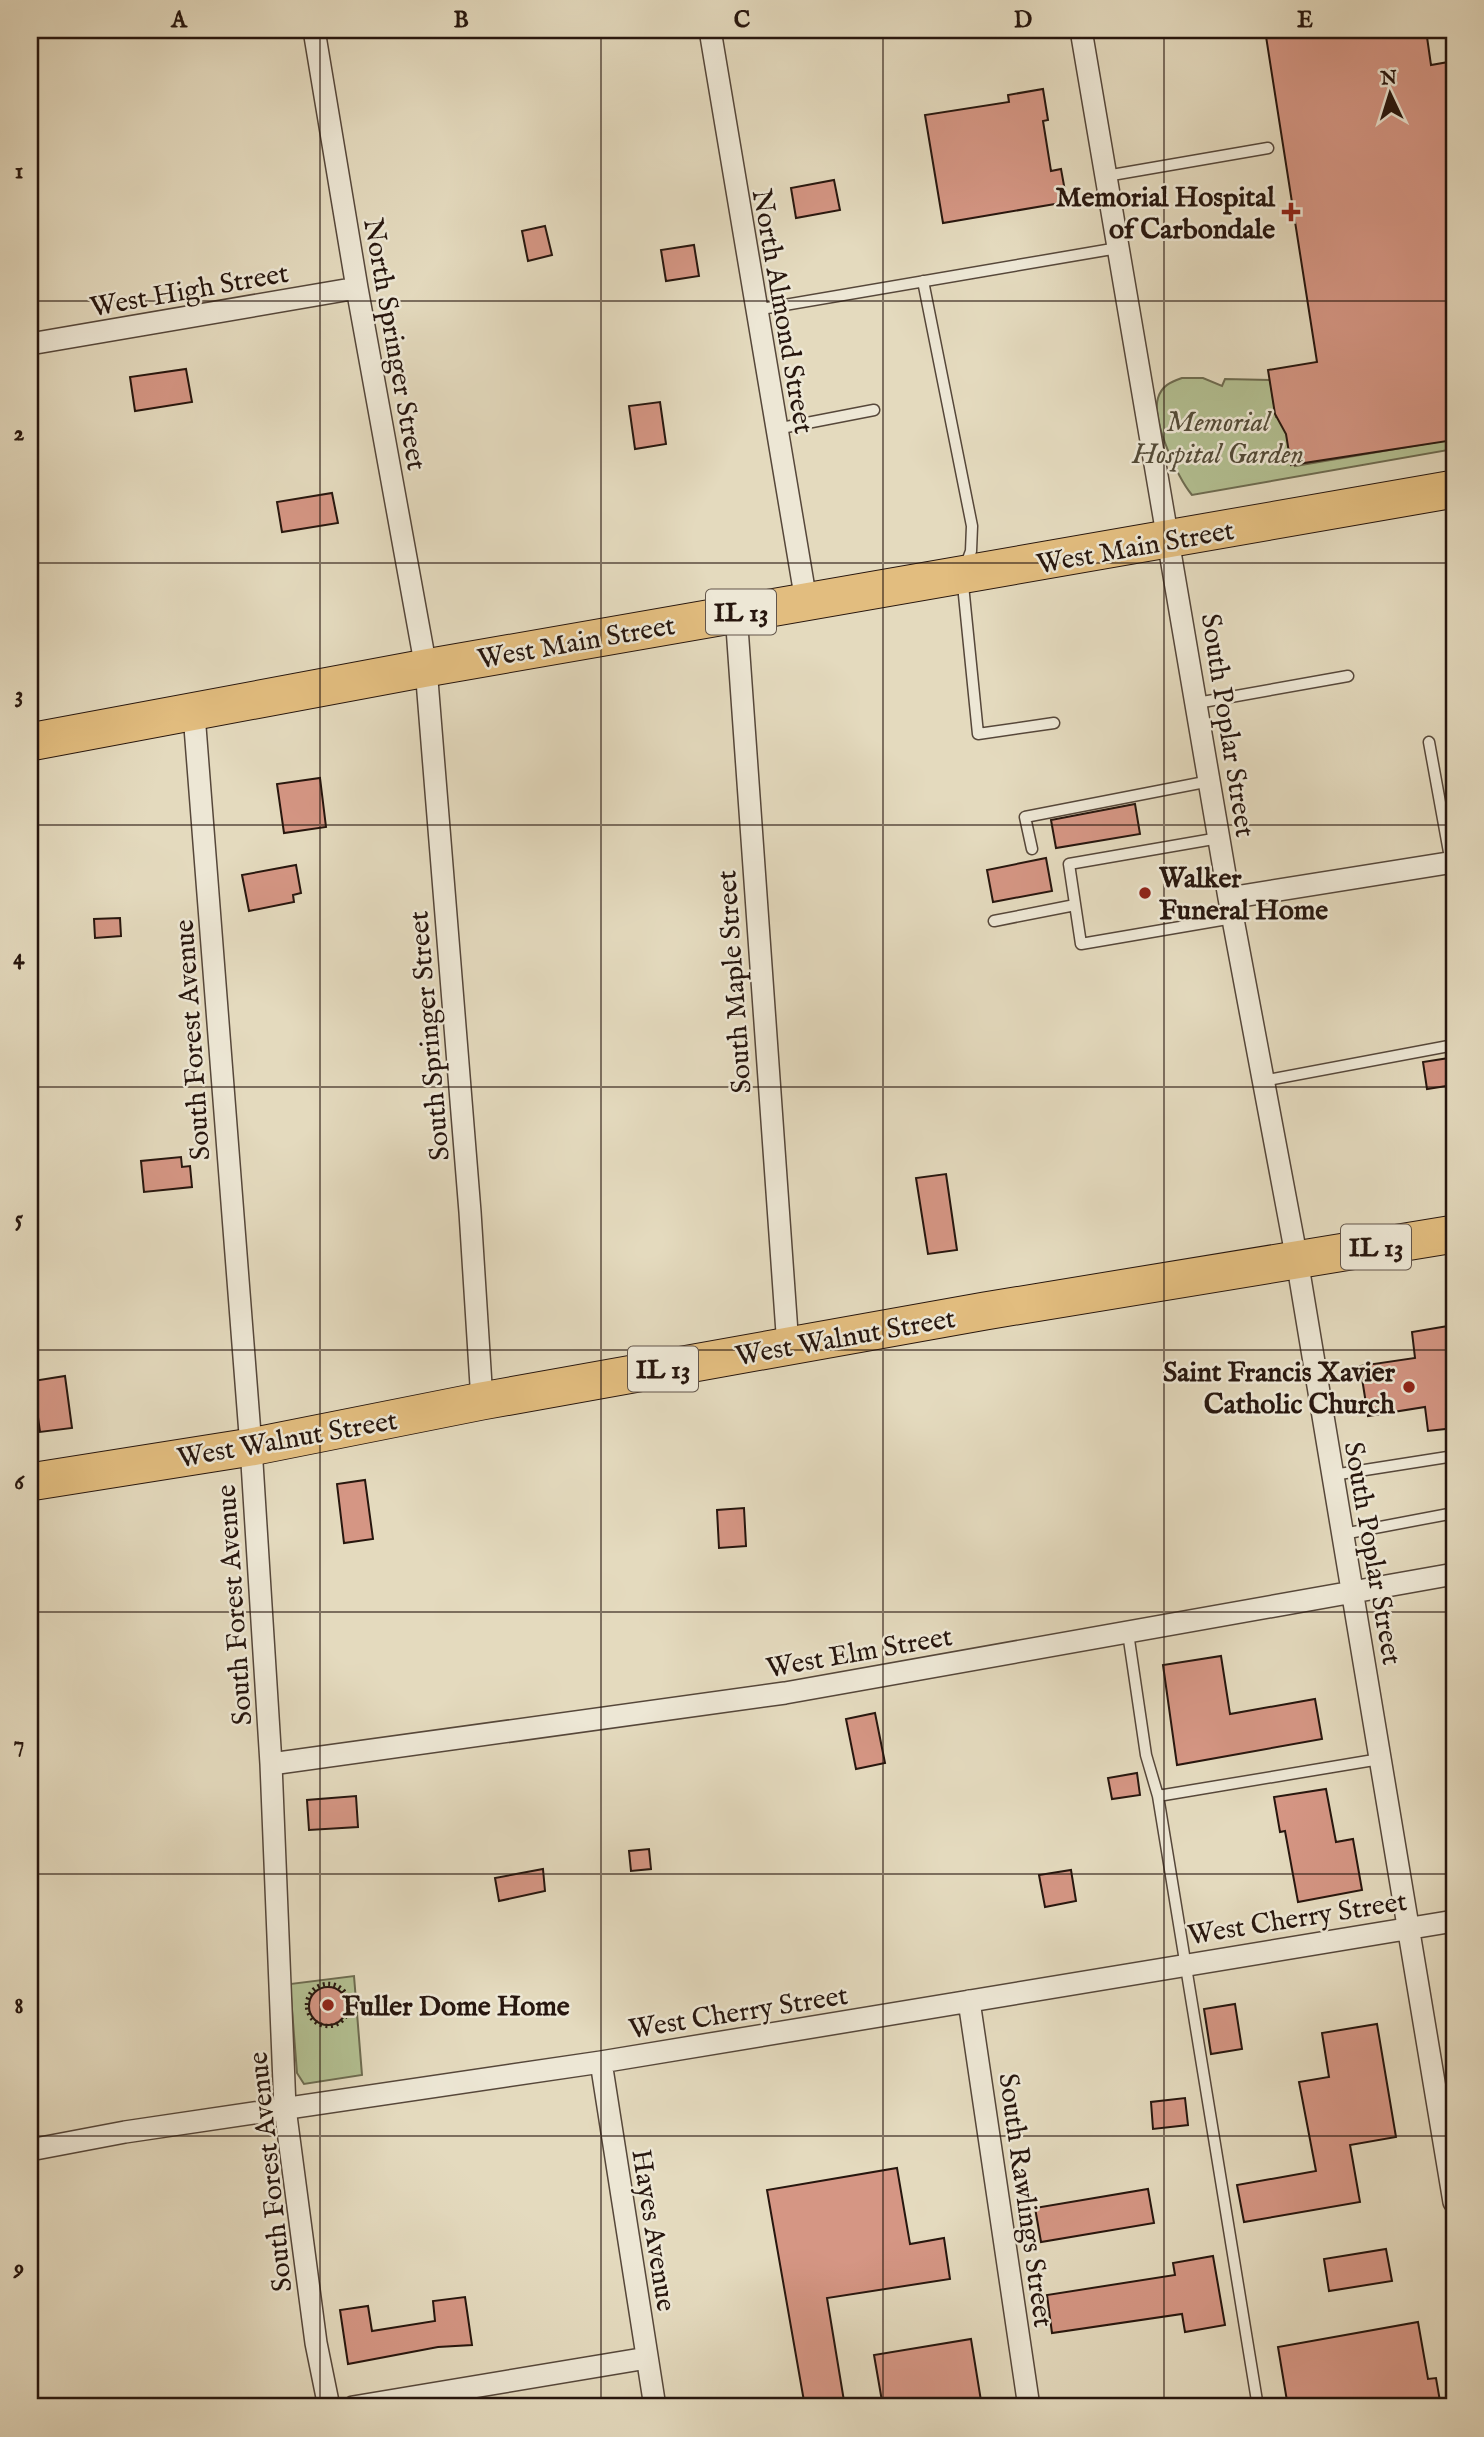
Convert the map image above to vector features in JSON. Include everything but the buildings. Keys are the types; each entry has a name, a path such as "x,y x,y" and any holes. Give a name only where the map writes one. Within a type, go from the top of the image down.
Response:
{"highway":[{"name":"West Main Street","path":"30,742 426,668 806,601 1170,541 1454,489"},
{"name":"West Walnut Street","path":"30,1482 251,1447 482,1401 985,1311 1454,1234"}],"street":[{"name":"North Springer Street","path":"314,30 357,288 426,668"},
{"name":"North Almond Street","path":"710,30 806,601"},
{"name":"South Poplar Street","path":"1081,30 1231,908 1297,1260 1454,2202"},
{"name":"West High Street","path":"30,344 357,288"},
{"name":"South Maple Street","path":"736,613 788,1347"},
{"name":"South Springer Street","path":"426,668 470,1212 482,1401"},
{"name":"South Forest Avenue","path":"194,713 251,1447 271,1764 285,2108 316,2343 329,2407"},
{"path":"1231,908 1453,862"},
{"name":"West Elm Street","path":"271,1764 785,1693 1454,1574"},
{"name":"West Cherry Street","path":"30,2150 125,2132 601,2062 1454,1921"},
{"name":"South Rawlings Street","path":"969,2001 1029,2407"},
{"name":"Hayes Avenue","path":"601,2062 655,2407"},
{"path":"353,2407 647,2358"}],"lane":[{"path":"1106,176 1268,148"},
{"path":"755,310 1118,248"},
{"path":"923,281 972,526 971,551 962,575 978,734 1054,723"},
{"path":"776,429 874,410"},
{"path":"1197,703 1348,676"},
{"path":"1429,742 1453,862"},
{"path":"1032,849 1026,817 1210,781"},
{"path":"1219,838 1069,864 1081,944 1231,908"},
{"path":"994,921 1075,905"},
{"path":"1263,1082 1454,1045"},
{"path":"1333,1475 1454,1456"},
{"path":"1343,1534 1454,1513"},
{"path":"1128,1633 1146,1755 1158,1796 1258,2407"},
{"path":"1158,1796 1380,1759"}],"path":[{"path":"322,1982 337,1986 347,1995 349,2009 335,2025 315,2023 307,2012 307,1998 322,1982"}],"green space":[{"name":"Memorial Hospital Garden","path":"1182,378 1203,378 1222,386 1225,379 1270,380 1276,417 1286,417 1295,466 1454,439 1454,449 1192,495 1167,448 1158,420 1158,398 1162,390"},
{"path":"354,1976 362,2075 304,2084 297,2073 290,1984","holes":["325,1987 335,1988 345,1999 345,2012 332,2024 315,2020 309,2011 311,1996"]}],"place":[{"name":"Memorial Hospital of Carbondale","path":"1291,212"},
{"name":"Walker Funeral Home","path":"1145,893"},
{"name":"Saint Francis Xavier Catholic Church","path":"1409,1387"},
{"name":"Fuller Dome Home","path":"328,2005"}]}
